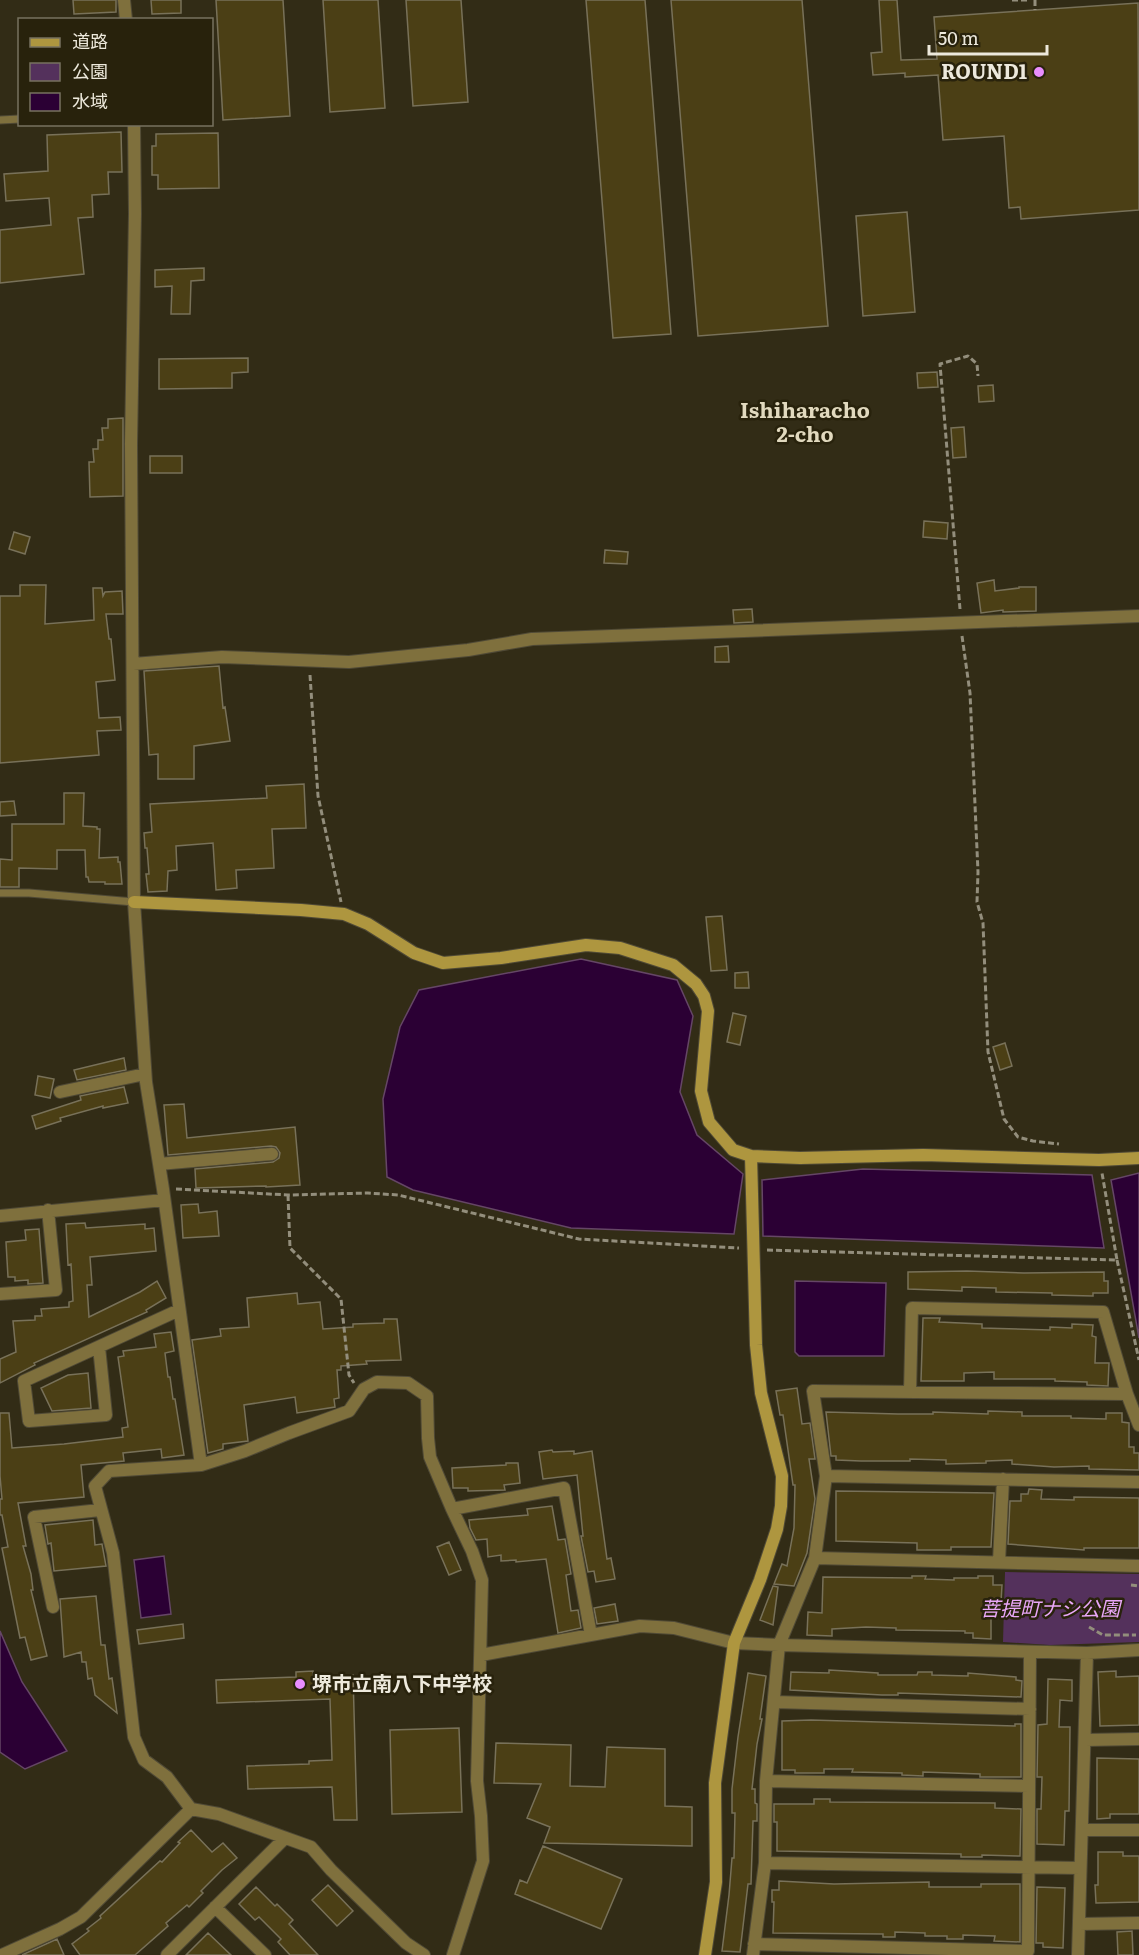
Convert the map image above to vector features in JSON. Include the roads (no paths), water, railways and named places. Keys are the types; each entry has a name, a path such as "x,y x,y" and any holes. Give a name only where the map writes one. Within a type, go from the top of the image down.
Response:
{"street":[{"path":"124,0 126,18"},
{"path":"134,126 135,214 131,444 134,902 145,1074 201,1465"},
{"path":"133,664 222,657 349,662 468,650 532,639 1139,616"},
{"path":"134,902 344,914 368,924 414,953 443,963 501,958 586,945 620,948 673,965 696,984 704,996 708,1011 701,1091 709,1122 733,1150 751,1156 800,1158 923,1155 1099,1160 1139,1158"},
{"path":"60,1092 145,1074"},
{"path":"159,1164 272,1154"},
{"path":"705,1955 716,1882 715,1783 734,1643 760,1580 777,1529 782,1476 761,1393 756,1345 751,1156"},
{"path":"0,1216 164,1195"},
{"path":"0,1294 56,1290 48,1210"},
{"path":"910,1392 912,1308 1104,1312 1127,1394 1139,1425"},
{"path":"99,1347 105,1415 28,1421 24,1381 180,1310"},
{"path":"424,1955 406,1943 331,1870 311,1847 219,1814 191,1809 167,1777 144,1760 134,1737 113,1553 94,1486 109,1471 201,1465 245,1451 349,1412 364,1389 377,1382 408,1383 427,1396 430,1457 472,1551 482,1580 477,1780 483,1861 453,1955"},
{"path":"1030,1652 1028,1951 754,1950 765,1863 766,1782 779,1646 815,1558 826,1476 813,1391 1127,1394"},
{"path":"826,1476 1139,1482"},
{"path":"999,1562 1003,1479"},
{"path":"452,1509 564,1488 591,1635"},
{"path":"53,1607 34,1517 100,1510"},
{"path":"815,1558 1139,1566"},
{"path":"481,1655 640,1626 674,1628 734,1643 779,1646 1087,1653 1139,1650"},
{"path":"1078,1955 1087,1653"},
{"path":"774,1702 1030,1709"},
{"path":"1085,1740 1139,1739"},
{"path":"766,1782 1029,1786"},
{"path":"2,1955 81,1917 191,1809"},
{"path":"1082,1830 1139,1830"},
{"path":"167,1955 285,1838"},
{"path":"765,1863 1080,1868"},
{"path":"215,1907 265,1955"},
{"path":"1079,1924 1139,1923"}],"lane":[{"path":"0,120 18,119"},
{"path":"0,893 29,893 134,902"}],"water":[{"path":"581,959 677,980 693,1016 680,1092 697,1135 743,1174 734,1234 571,1228 413,1190 387,1177 383,1099 400,1027 419,990"},
{"path":"863,1169 1092,1175 1104,1248 763,1236 762,1180"},
{"path":"1139,1173 1139,1338 1111,1180"},
{"path":"795,1281 886,1283 884,1356 799,1356 795,1352"},
{"path":"164,1556 171,1614 141,1618 134,1560"},
{"path":"0,1631 22,1682 67,1751 25,1769 0,1752"}],"place":[{"name":"ROUND1","path":"1039,72"},
{"name":"堺市立南八下中学校","path":"300,1684"}],"district":[{"name":"Ishiharacho 2-cho","path":"805,423"}],"park label":[{"name":"菩提町ナシ公園","path":"1050,1609"}]}
